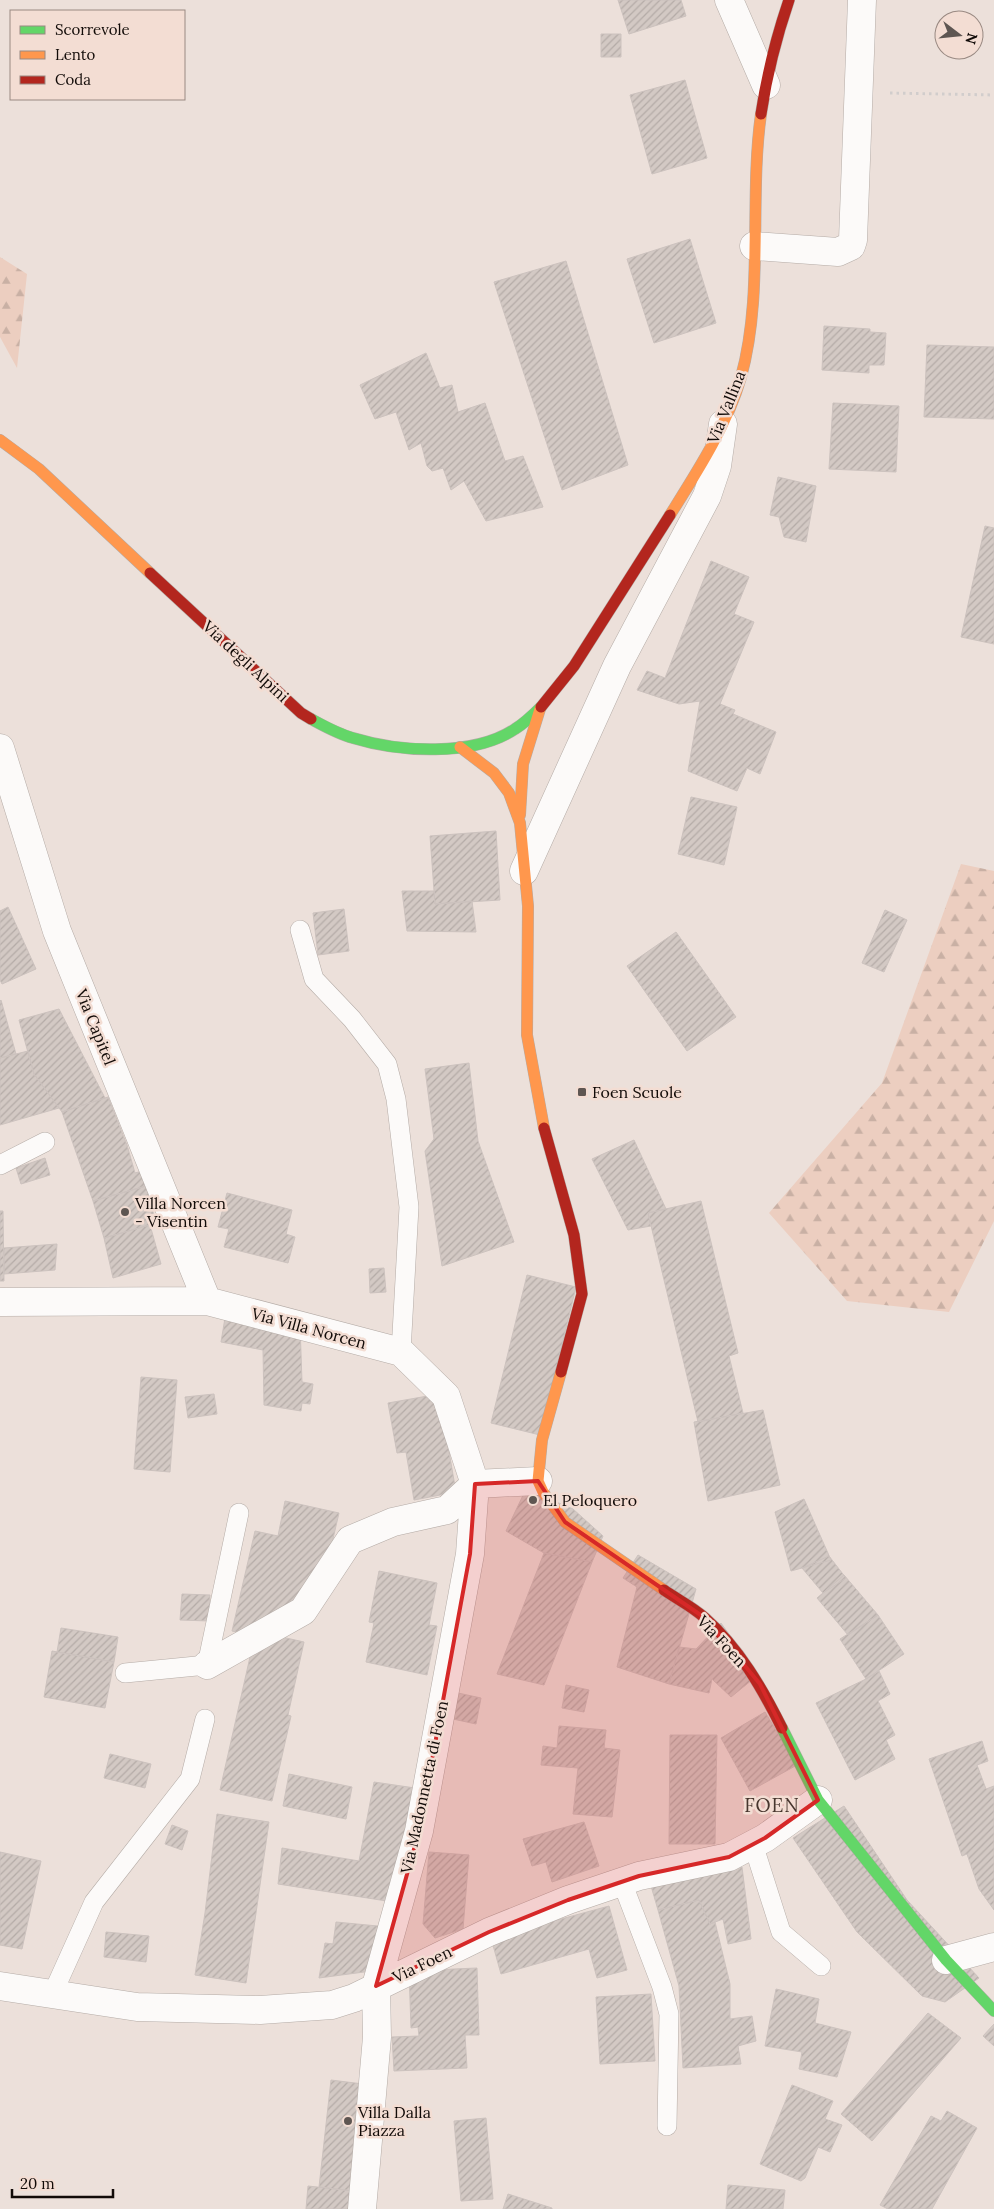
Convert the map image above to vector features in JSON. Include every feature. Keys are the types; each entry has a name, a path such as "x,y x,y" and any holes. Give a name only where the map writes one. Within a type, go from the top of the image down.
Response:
{"street":[{"path":"729,0 766,85"},
{"name":"Via Vallina","path":"540,709 576,660 703,462 738,385 750,332 760,133 766,85 774,43 789,0"},
{"path":"754,246 838,252 850,246 853,240 862,0"},
{"path":"524,871 617,666 707,496 717,466 724,418"},
{"name":"Via degli Alpini","path":"0,440 39,469 301,713 327,728 352,738 379,744 410,748 460,747 488,741 514,730 540,709"},
{"path":"207,1665 303,1611 350,1540 393,1522 447,1510 475,1484 538,1481 542,1440 582,1294 574,1235 545,1134 527,1034 528,906 520,823 523,764 540,709"},
{"path":"460,747 494,773 509,793 520,823"},
{"name":"Via Capitel","path":"0,748 57,931 207,1301"},
{"name":"Via Villa Norcen","path":"0,1302 207,1301 401,1352 446,1396 475,1484"},
{"name":"Via Foen","path":"538,1481 543,1492 564,1522 704,1618 736,1652 760,1684 818,1800 946,1960 994,2011"},
{"name":"Via Madonnetta di Foen","path":"362,2209 377,2037 376,1986 418,1831 470,1554 475,1484"},
{"name":"Via Foen","path":"0,1986 136,2006 260,2010 332,2005 354,1998 488,1932 568,1900 622,1882 729,1857 754,1844 818,1800"},
{"path":"946,1960 994,1947"}],"lane":[{"path":"300,930 314,979 352,1019 388,1064 396,1099 409,1207 401,1352"},
{"path":"0,1165 45,1142"},
{"path":"125,1674 207,1665 239,1513"},
{"path":"52,1995 94,1902 190,1779 205,1719"},
{"path":"754,1844 781,1932 821,1966"},
{"path":"622,1882 662,1987 670,2014 667,2126"}],"path":[{"path":"858,93 994,95"}],"highlighted area":[{"path":"538,1481 565,1522 705,1618 760,1684 818,1800 765,1838 729,1857 639,1876 568,1900 489,1932 376,1986 419,1831 470,1554 475,1484"}],"green space":[{"path":"0,257 27,274 17,368 0,337"},
{"path":"961,864 994,871 994,1221 949,1312 847,1301 769,1213 882,1083"}],"building":[{"path":"618,0 681,0 686,16 629,34"},
{"path":"601,34 621,34 621,57 601,57"},
{"path":"685,80 707,158 652,174 630,95"},
{"path":"690,239 716,323 654,343 627,259"},
{"path":"566,261 628,465 562,490 494,282"},
{"path":"824,326 870,329 870,332 886,333 884,365 869,365 869,373 822,370"},
{"path":"927,345 994,347 994,419 924,417"},
{"path":"426,353 440,388 452,385 458,412 485,403 505,461 523,456 543,507 486,521 464,481 451,490 443,468 432,471 427,466 421,443 409,450 396,412 375,419 360,385"},
{"path":"833,403 899,406 896,472 829,469"},
{"path":"778,477 816,486 806,542 784,537 779,517 770,515"},
{"path":"985,526 994,528 994,644 961,637"},
{"path":"711,561 749,577 734,614 754,622 720,704 735,710 733,714 776,732 760,774 747,768 737,791 688,771 700,701 679,704 637,690 647,671 665,678"},
{"path":"691,797 737,807 724,865 678,854"},
{"path":"496,831 500,900 435,904 430,836"},
{"path":"402,891 434,891 435,904 472,901 476,932 407,931"},
{"path":"8,907 36,969 2,984 0,980 0,911"},
{"path":"344,909 349,951 318,955 313,913"},
{"path":"885,910 907,920 884,972 862,963"},
{"path":"676,932 736,1017 687,1051 627,966"},
{"path":"0,1001 16,1054 0,1058"},
{"path":"59,1009 105,1098 62,1112 34,1074 19,1020"},
{"path":"28,1051 34,1074 59,1108 0,1125 0,1058"},
{"path":"469,1063 478,1141 514,1242 442,1266 425,1151 434,1139 425,1069"},
{"path":"108,1097 127,1145 135,1173 142,1171 146,1186 93,1201 62,1112"},
{"path":"634,1140 666,1209 648,1213 651,1226 628,1230 592,1159"},
{"path":"45,1158 50,1175 21,1184 16,1168"},
{"name":"Villa Norcen - Visentin","path":"146,1186 156,1223 104,1238 93,1201"},
{"path":"227,1193 292,1210 286,1234 295,1237 288,1263 224,1247 229,1229 218,1227"},
{"path":"701,1201 738,1353 729,1356 743,1413 698,1422 648,1213"},
{"path":"0,1211 3,1211 4,1281 0,1281"},
{"path":"150,1225 161,1264 113,1278 104,1238"},
{"path":"57,1244 55,1270 4,1274 4,1248"},
{"path":"384,1268 386,1292 370,1293 369,1269"},
{"path":"527,1275 576,1287 540,1435 491,1423"},
{"path":"226,1312 300,1325 302,1382 313,1384 310,1404 302,1403 301,1411 264,1405 263,1350 221,1342"},
{"path":"141,1377 177,1380 170,1472 134,1469"},
{"path":"214,1394 217,1414 188,1418 185,1397"},
{"path":"439,1394 456,1492 414,1500 406,1452 397,1453 388,1403"},
{"path":"763,1410 780,1485 708,1501 694,1422"},
{"path":"526,1489 573,1509 603,1536 592,1562 544,1553 506,1531"},
{"path":"804,1499 831,1560 791,1571 775,1512"},
{"path":"285,1501 339,1513 329,1556 292,1602 249,1635 232,1631 255,1531 278,1536"},
{"path":"544,1553 592,1562 544,1685 497,1674"},
{"path":"638,1555 696,1589 669,1684 617,1667 637,1587 623,1578"},
{"path":"829,1556 846,1578 823,1593 802,1568"},
{"path":"379,1571 437,1583 429,1625 437,1626 427,1675 366,1662 374,1623 369,1622"},
{"path":"844,1575 878,1615 848,1635 817,1598"},
{"path":"182,1594 210,1595 209,1621 180,1620"},
{"path":"878,1615 904,1654 866,1679 840,1639"},
{"path":"721,1623 758,1675 731,1697 712,1679 709,1693 669,1684 679,1647 696,1649"},
{"path":"61,1628 118,1637 114,1662 57,1652"},
{"path":"273,1635 304,1642 288,1715 291,1716 272,1801 220,1790 252,1648"},
{"path":"52,1651 114,1662 105,1708 44,1697"},
{"path":"879,1671 890,1694 878,1701 895,1735 886,1740 895,1759 855,1780 816,1703"},
{"path":"566,1685 589,1690 584,1712 562,1708"},
{"path":"458,1693 481,1698 476,1724 453,1719"},
{"path":"765,1712 797,1765 750,1791 721,1738"},
{"path":"559,1726 606,1730 604,1748 620,1750 612,1817 573,1814 578,1768 541,1765 543,1746 557,1748"},
{"path":"670,1735 717,1735 715,1844 669,1844"},
{"path":"982,1741 988,1761 977,1765 986,1789 994,1786 994,1910 979,1889 967,1854 962,1856 929,1759"},
{"path":"110,1754 151,1764 145,1788 104,1778"},
{"path":"289,1774 352,1787 346,1819 283,1806"},
{"path":"374,1782 415,1788 393,1902 278,1884 282,1848 359,1861"},
{"path":"844,1806 907,1900 979,1978 945,2002 922,1996 857,1932 793,1838"},
{"path":"217,1814 269,1822 246,1983 195,1975 205,1913"},
{"path":"584,1822 599,1866 552,1882 546,1862 532,1866 523,1839"},
{"path":"172,1825 188,1831 182,1850 165,1844"},
{"path":"0,1852 41,1861 22,1949 0,1945"},
{"path":"429,1852 469,1855 463,1929 435,1938 423,1924"},
{"path":"742,1867 751,1939 728,1944 723,1919 710,1924 699,1900 658,1910 649,1879"},
{"path":"699,1900 710,1924 715,1922 730,1984 730,2019 752,2016 756,2041 738,2046 741,2064 683,2068 679,1986 658,1910"},
{"path":"609,1906 627,1970 597,1978 589,1949 501,1974 491,1938"},
{"path":"336,1922 388,1927 379,1970 319,1978 325,1943 333,1944"},
{"path":"106,1932 149,1936 146,1962 104,1957"},
{"path":"477,1968 479,2035 465,2035 467,2068 394,2071 392,2037 419,2036 418,2027 411,2028 409,1971"},
{"path":"776,1989 819,1999 815,2023 851,2032 837,2077 799,2069 802,2052 765,2046"},
{"path":"651,1994 655,2061 600,2064 596,1997"},
{"path":"928,2013 961,2038 872,2141 841,2114"},
{"path":"994,2024 994,2046 983,2036"},
{"name":"Villa Dalla Piazza","path":"331,2080 363,2084 362,2192 319,2187"},
{"path":"792,2085 833,2101 825,2119 842,2125 830,2152 818,2147 805,2178 801,2181 760,2164"},
{"path":"947,2111 977,2128 932,2209 888,2209 880,2205 931,2116 941,2121"},
{"path":"486,2118 493,2199 461,2201 454,2121"},
{"path":"728,2185 785,2190 783,2209 726,2209"},
{"path":"308,2186 362,2192 360,2209 306,2209"},
{"path":"508,2194 552,2208 552,2209 503,2209"}],"traffic: fast":[{"path":"311,719 331,730 371,743 413,749 457,748 498,738 522,724 541,707"},
{"path":"782,1728 818,1800 946,1960 994,2011"}],"traffic: slow":[{"path":"670,515 720,431 741,377 748,346 752,313 756,179 761,114"},
{"path":"0,440 39,469 150,573"},
{"path":"520,815 523,764 540,709"},
{"path":"460,747 494,773 509,793 520,823 528,906 527,1035 544,1128"},
{"path":"561,1372 542,1440 538,1481 543,1492 565,1522 664,1590"}],"traffic: jam":[{"path":"761,114 772,56 789,0"},
{"path":"541,707 574,666 670,515"},
{"path":"150,573 301,713 311,719"},
{"path":"544,1128 574,1235 582,1294 561,1372"},
{"path":"664,1590 700,1614 729,1642 749,1669 782,1728"}],"place":[{"name":"Foen Scuole","path":"582,1092"},
{"name":"Villa Norcen - Visentin","path":"125,1212"},
{"name":"El Peloquero","path":"533,1500"},
{"name":"Villa Dalla Piazza","path":"348,2121"}],"district":[{"name":"FOEN","path":"772,1805"}]}
